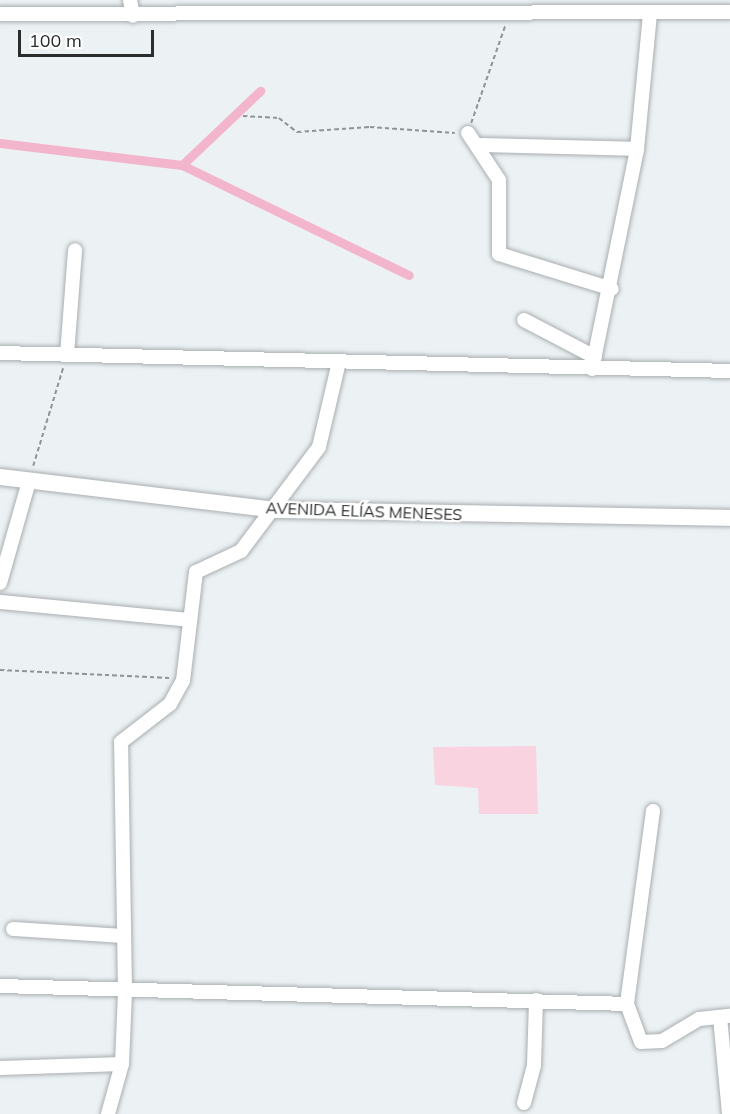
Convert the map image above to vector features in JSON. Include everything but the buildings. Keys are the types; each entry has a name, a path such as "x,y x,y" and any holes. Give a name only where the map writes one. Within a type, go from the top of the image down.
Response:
{"main road":[{"name":"AVENIDA ELÍAS MENESES","path":"0,477 276,510 730,518"}],"street":[{"path":"130,0 133,16"},
{"path":"0,14 133,16 440,7 509,14 730,12"},
{"path":"594,363 612,289 637,149 650,14"},
{"path":"468,133 478,145 502,197 499,254 612,289"},
{"path":"478,145 637,149"},
{"path":"67,355 75,250"},
{"path":"524,320 594,363"},
{"path":"0,354 339,362 594,363 730,372"},
{"path":"108,1114 122,1064 125,992 119,753 130,730 171,704 183,681 196,572 228,561 276,510 319,447 339,362"},
{"path":"0,583 29,481"},
{"path":"0,602 190,620"},
{"path":"652,811 627,1004 641,1042 662,1041 699,1019 725,1017 729,1114"},
{"path":"13,929 124,936"},
{"path":"0,986 125,992 536,999 627,1004"},
{"path":"524,1103 534,1065 536,999"},
{"path":"0,1068 122,1064"}],"path":[{"path":"243,116 279,118 297,132 370,128 468,133 509,14"},
{"path":"29,481 67,355"},
{"path":"0,670 183,681"}],"shaded area":[{"path":"536,746 538,814 479,814 478,788 435,785 433,747"}],"waterway":[{"path":"182,165 260,91"},
{"path":"0,143 182,165 409,275"}]}
